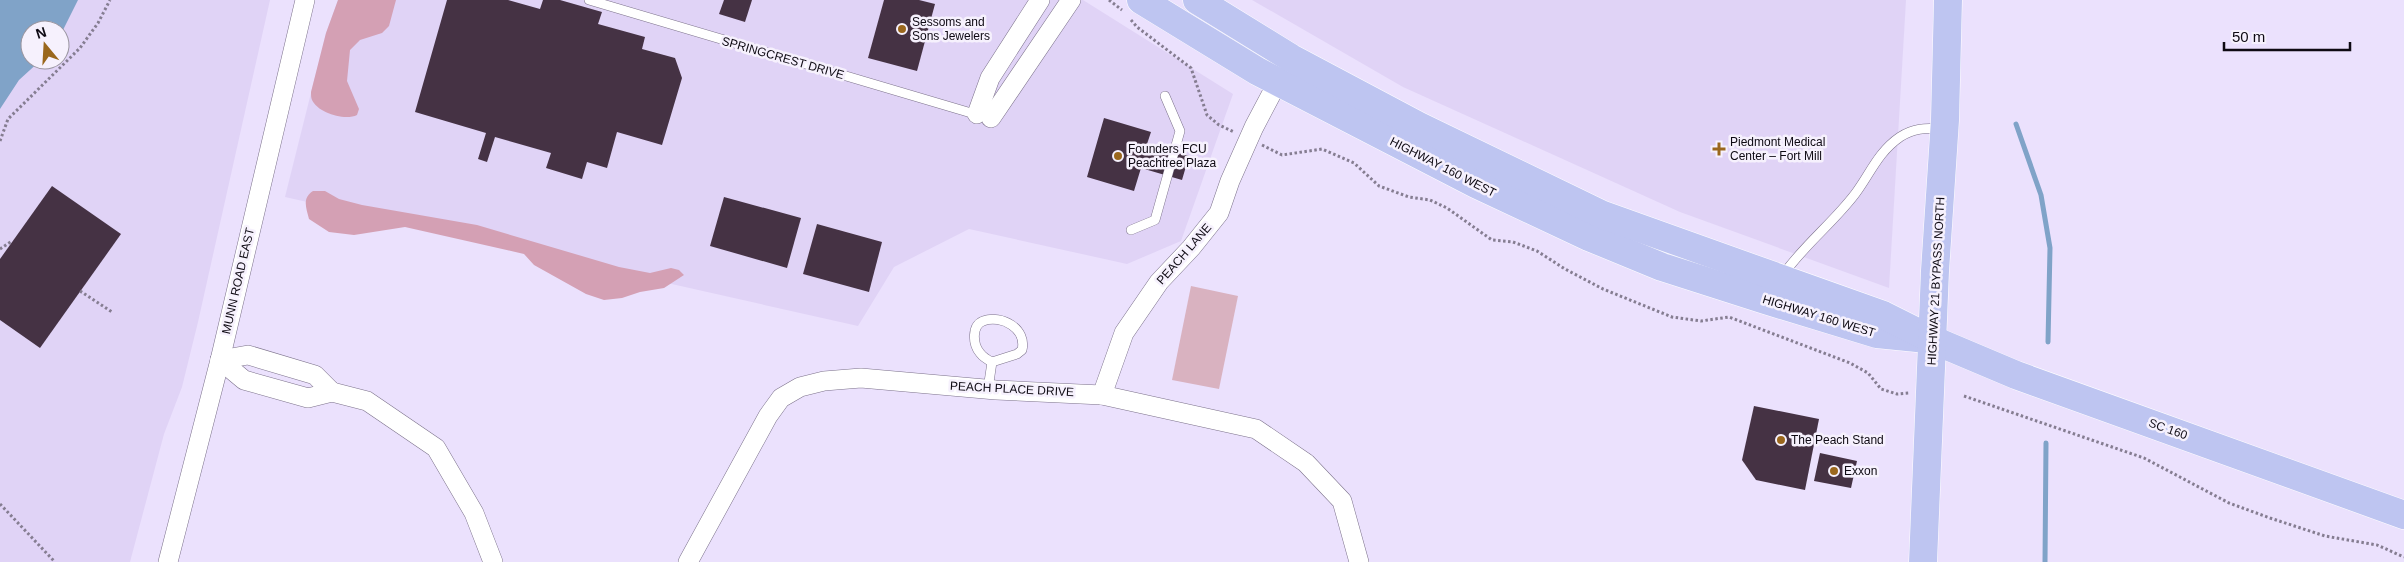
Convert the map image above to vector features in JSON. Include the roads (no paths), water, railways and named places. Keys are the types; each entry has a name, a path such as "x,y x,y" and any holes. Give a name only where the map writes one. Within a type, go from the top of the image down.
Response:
{"main road":[{"name":"HIGHWAY 160 WEST","path":"1141,0 1278,82 1476,184 1589,237 1662,267 1877,334 1933,340"},
{"name":"HIGHWAY 160 WEST","path":"1198,0 1291,58 1419,126 1604,215 1883,315 1933,340"},
{"name":"HIGHWAY 21 BYPASS NORTH","path":"1923,562 1935,271 1944,130 1948,0"},
{"name":"SC 160","path":"1933,340 2016,374 2404,515"}],"street":[{"name":"MUNN ROAD EAST","path":"168,562 220,360 305,0"},
{"path":"984,116 990,78 1040,0"},
{"path":"984,116 1071,0"},
{"name":"PEACH LANE","path":"1102,394 1124,334 1159,282 1191,248 1219,213 1230,181 1249,139 1291,58"},
{"path":"220,360 248,355 315,375 332,392 367,401 436,448 474,513 494,562"},
{"name":"PEACH PLACE DRIVE","path":"688,562 768,416 781,398 800,387 824,381 861,378 988,389 1102,394 1256,429 1306,464 1342,501 1359,562"}],"lane":[{"name":"SPRINGCREST DRIVE","path":"589,0 984,116"},
{"path":"1131,230 1155,220 1180,131 1165,96"},
{"path":"1780,279 1798,254 1854,194 1886,148 1901,136 1921,127 1944,130"},
{"path":"983,321 996,321 1018,328 1022,336 1022,350 1017,354 992,362 980,353 976,346 974,340 978,325 983,321"},
{"path":"988,389 992,362"}],"water":[{"path":"0,0 78,0 68,20 20,20 20,70 30,70 19,80 0,109"}],"waterway":[{"path":"2016,124 2041,195 2050,248 2048,342"},
{"path":"2045,562 2046,443"}],"place":[{"name":"Sessoms and Sons Jewelers","path":"902,29"},
{"name":"Piedmont Medical Center – Fort Mill","path":"1719,149"},
{"name":"Founders FCU Peachtree Plaza","path":"1118,156"},
{"name":"The Peach Stand","path":"1781,440"},
{"name":"Exxon","path":"1834,471"}]}
